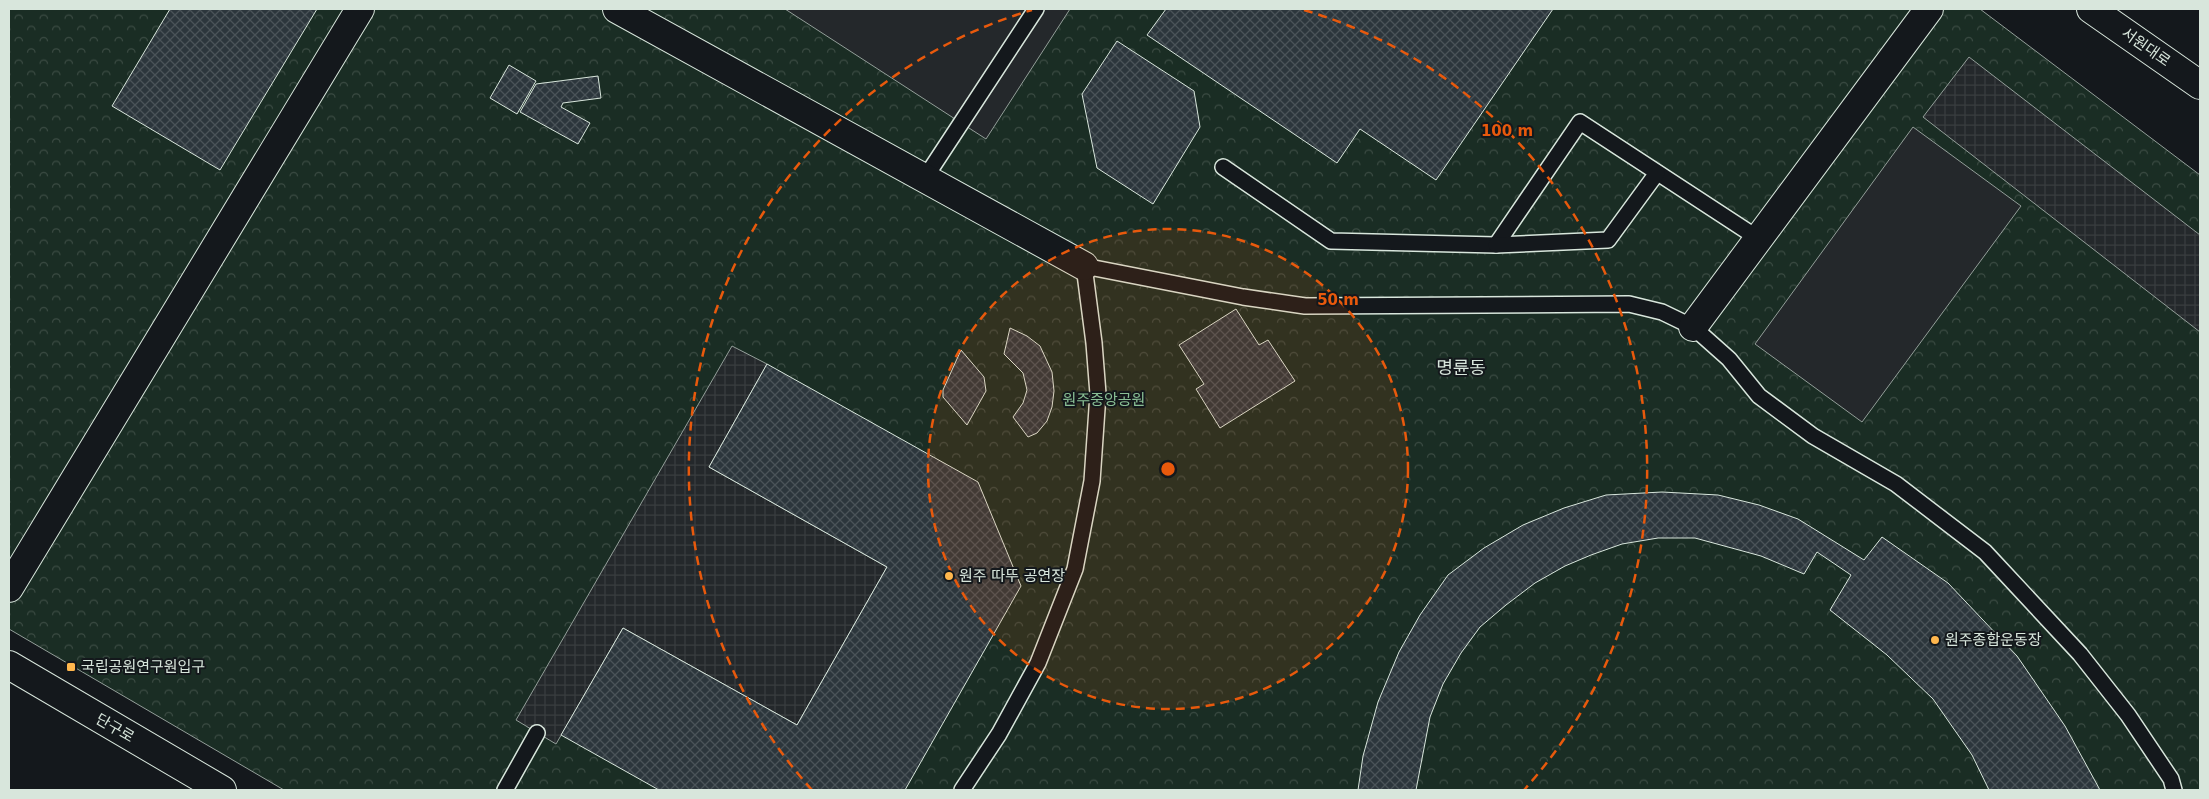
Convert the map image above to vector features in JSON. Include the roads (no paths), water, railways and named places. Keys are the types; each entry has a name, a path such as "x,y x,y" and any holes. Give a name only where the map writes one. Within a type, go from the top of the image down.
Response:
{"street":[{"path":"9,588 360,9"},
{"path":"618,9 1084,266"},
{"path":"1693,327 1929,9"},
{"name":"서원대로","path":"2091,9 2200,85"},
{"name":"단구로","path":"9,665 222,790"}],"lane":[{"path":"925,178 1036,9"},
{"path":"1496,245 1580,122 1758,239"},
{"path":"1223,167 1331,241 1496,245 1608,240 1657,173"},
{"path":"962,790 999,734 1038,663 1075,569 1092,481 1098,394 1094,343 1084,266 1244,297 1305,306 1629,304 1662,312 1693,327 1729,359 1759,396 1767,402 1813,436 1896,484 1985,552 2080,654 2128,715 2165,771 2174,790"},
{"path":"505,790 537,733"}],"place":[{"name":"원주 따뚜 공연장","path":"949,576"},
{"name":"원주종합운동장","path":"1935,640"},
{"name":"국립공원연구원입구","path":"71,667"}],"district":[{"name":"명륜동","path":"1461,368"}],"park label":[{"name":"원주중앙공원","path":"1104,400"}]}
